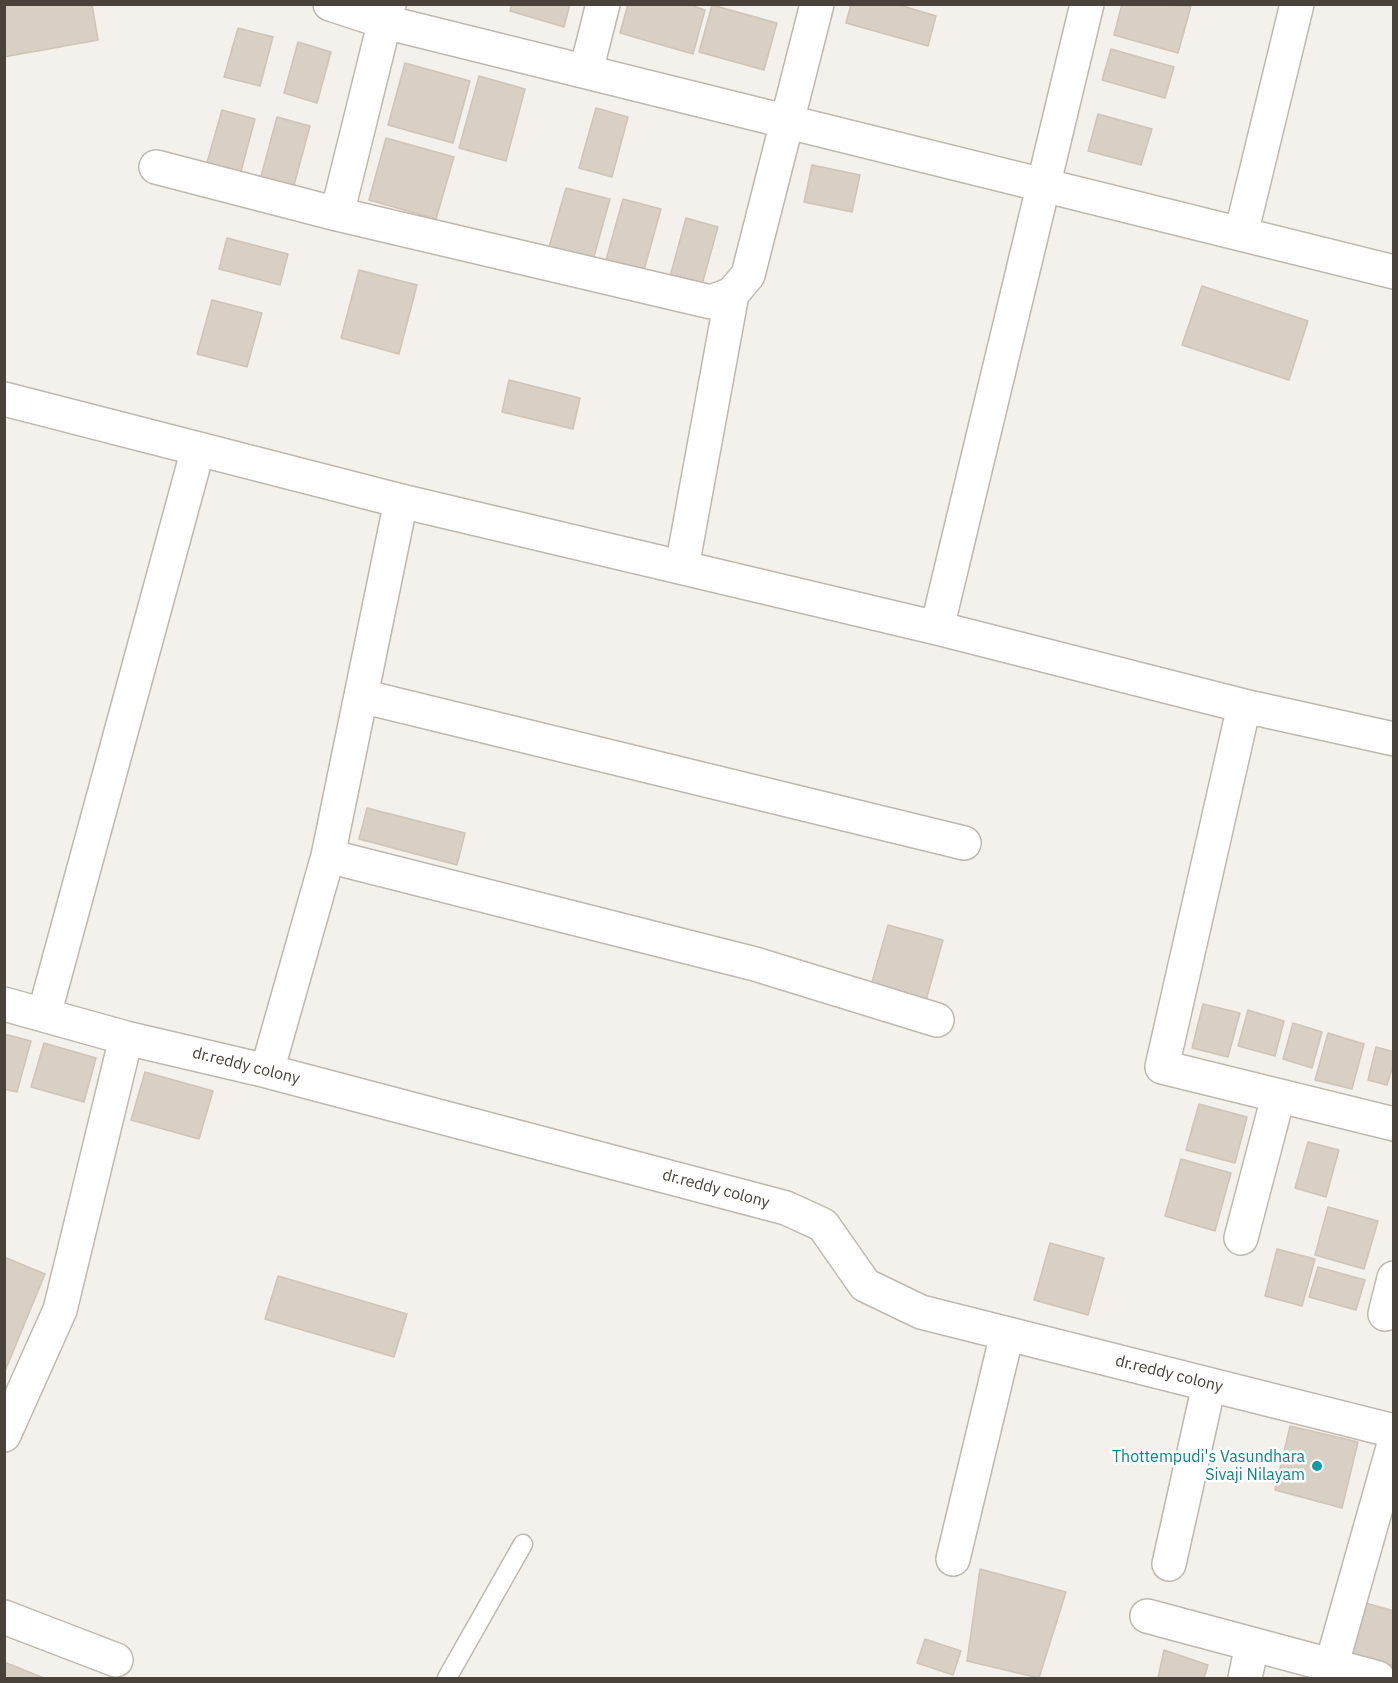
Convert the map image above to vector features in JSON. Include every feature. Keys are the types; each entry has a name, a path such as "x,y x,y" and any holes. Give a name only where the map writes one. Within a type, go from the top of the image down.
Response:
{"street":[{"path":"330,4 387,13 586,71 1394,272"},
{"path":"586,71 603,4"},
{"path":"156,167 337,214 711,302 732,294 748,275 817,4"},
{"path":"937,628 1087,4"},
{"path":"1241,234 1297,4"},
{"path":"337,214 387,13"},
{"path":"682,567 732,294"},
{"path":"4,399 401,501 937,628 1244,705 1394,739"},
{"path":"44,1015 198,449"},
{"path":"267,1071 328,856 401,501"},
{"path":"361,696 964,843"},
{"path":"1244,705 1162,1068 1394,1124"},
{"path":"328,856 755,964 937,1020"},
{"name":"dr.reddy colony","path":"4,1004 126,1038 267,1071 786,1208 823,1225 865,1285 921,1312 1394,1431"},
{"path":"4,1435 60,1310 126,1038"},
{"path":"1241,1238 1278,1097"},
{"path":"1385,1314 1394,1278"},
{"path":"953,1559 1006,1334"},
{"path":"1169,1564 1209,1384"},
{"path":"1331,1667 1394,1444"},
{"path":"1146,1616 1378,1678"},
{"path":"4,1617 116,1660"},
{"path":"1245,1678 1252,1645"}],"lane":[{"path":"447,1678 523,1544"}],"building":[{"path":"4,4 92,4 98,40 4,57"},
{"path":"512,4 570,4 564,27 510,11"},
{"path":"628,4 688,4 705,10 693,54 620,33"},
{"path":"851,4 896,4 936,16 928,46 846,23"},
{"path":"1122,4 1191,6 1178,53 1114,35"},
{"path":"712,5 777,23 764,70 699,52"},
{"path":"238,28 273,37 260,86 224,77"},
{"path":"298,42 331,52 317,103 284,93"},
{"path":"1111,49 1174,67 1165,98 1102,80"},
{"path":"405,63 470,81 453,143 388,125"},
{"path":"479,76 525,89 506,161 459,148"},
{"path":"596,108 628,117 612,177 579,168"},
{"path":"222,110 255,119 240,175 206,166"},
{"path":"1098,114 1152,129 1141,165 1088,151"},
{"path":"277,117 310,126 293,189 260,180"},
{"path":"386,138 454,157 436,219 369,200"},
{"path":"812,165 860,175 852,212 804,202"},
{"path":"566,188 610,199 593,260 549,247"},
{"path":"623,199 661,209 644,270 606,260"},
{"path":"686,218 718,227 701,288 669,280"},
{"path":"227,238 288,254 280,285 219,269"},
{"path":"359,270 417,285 399,354 341,338"},
{"path":"1202,286 1308,321 1289,380 1182,345"},
{"path":"212,300 262,313 247,367 197,354"},
{"path":"509,380 580,398 573,429 502,412"},
{"path":"367,808 465,833 457,865 359,839"},
{"path":"888,925 943,940 925,1004 870,989"},
{"path":"1203,1004 1240,1013 1228,1057 1192,1048"},
{"path":"1248,1010 1284,1021 1275,1056 1238,1046"},
{"path":"1293,1023 1322,1032 1312,1068 1283,1059"},
{"path":"1328,1033 1364,1044 1352,1089 1315,1080"},
{"path":"4,1034 31,1041 17,1092 4,1089"},
{"path":"44,1043 96,1058 84,1102 31,1087"},
{"path":"1376,1047 1394,1052 1394,1062 1387,1085 1368,1080"},
{"path":"145,1072 213,1091 199,1139 131,1120"},
{"path":"1199,1104 1247,1117 1235,1163 1186,1150"},
{"path":"1308,1142 1339,1150 1326,1197 1295,1188"},
{"path":"1181,1159 1231,1173 1215,1231 1165,1216"},
{"path":"1328,1207 1378,1221 1364,1269 1315,1255"},
{"path":"1050,1243 1104,1258 1088,1315 1034,1300"},
{"path":"1277,1249 1315,1259 1302,1306 1265,1296"},
{"path":"4,1257 45,1274 5,1371 4,1371"},
{"path":"1318,1267 1365,1280 1356,1310 1309,1297"},
{"path":"278,1276 407,1314 394,1357 265,1319"},
{"name":"Thottempudi's Vasundhara Sivaji Nilayam","path":"1290,1426 1358,1442 1342,1508 1275,1490"},
{"path":"980,1569 1066,1592 1039,1678 967,1661"},
{"path":"1362,1602 1394,1611 1393,1666 1347,1651"},
{"path":"925,1639 961,1651 953,1675 917,1663"},
{"path":"1164,1650 1208,1665 1204,1678 1158,1678"},
{"path":"4,1662 44,1678 4,1678"}],"place":[{"name":"Thottempudi's Vasundhara Sivaji Nilayam","path":"1317,1466"}]}
